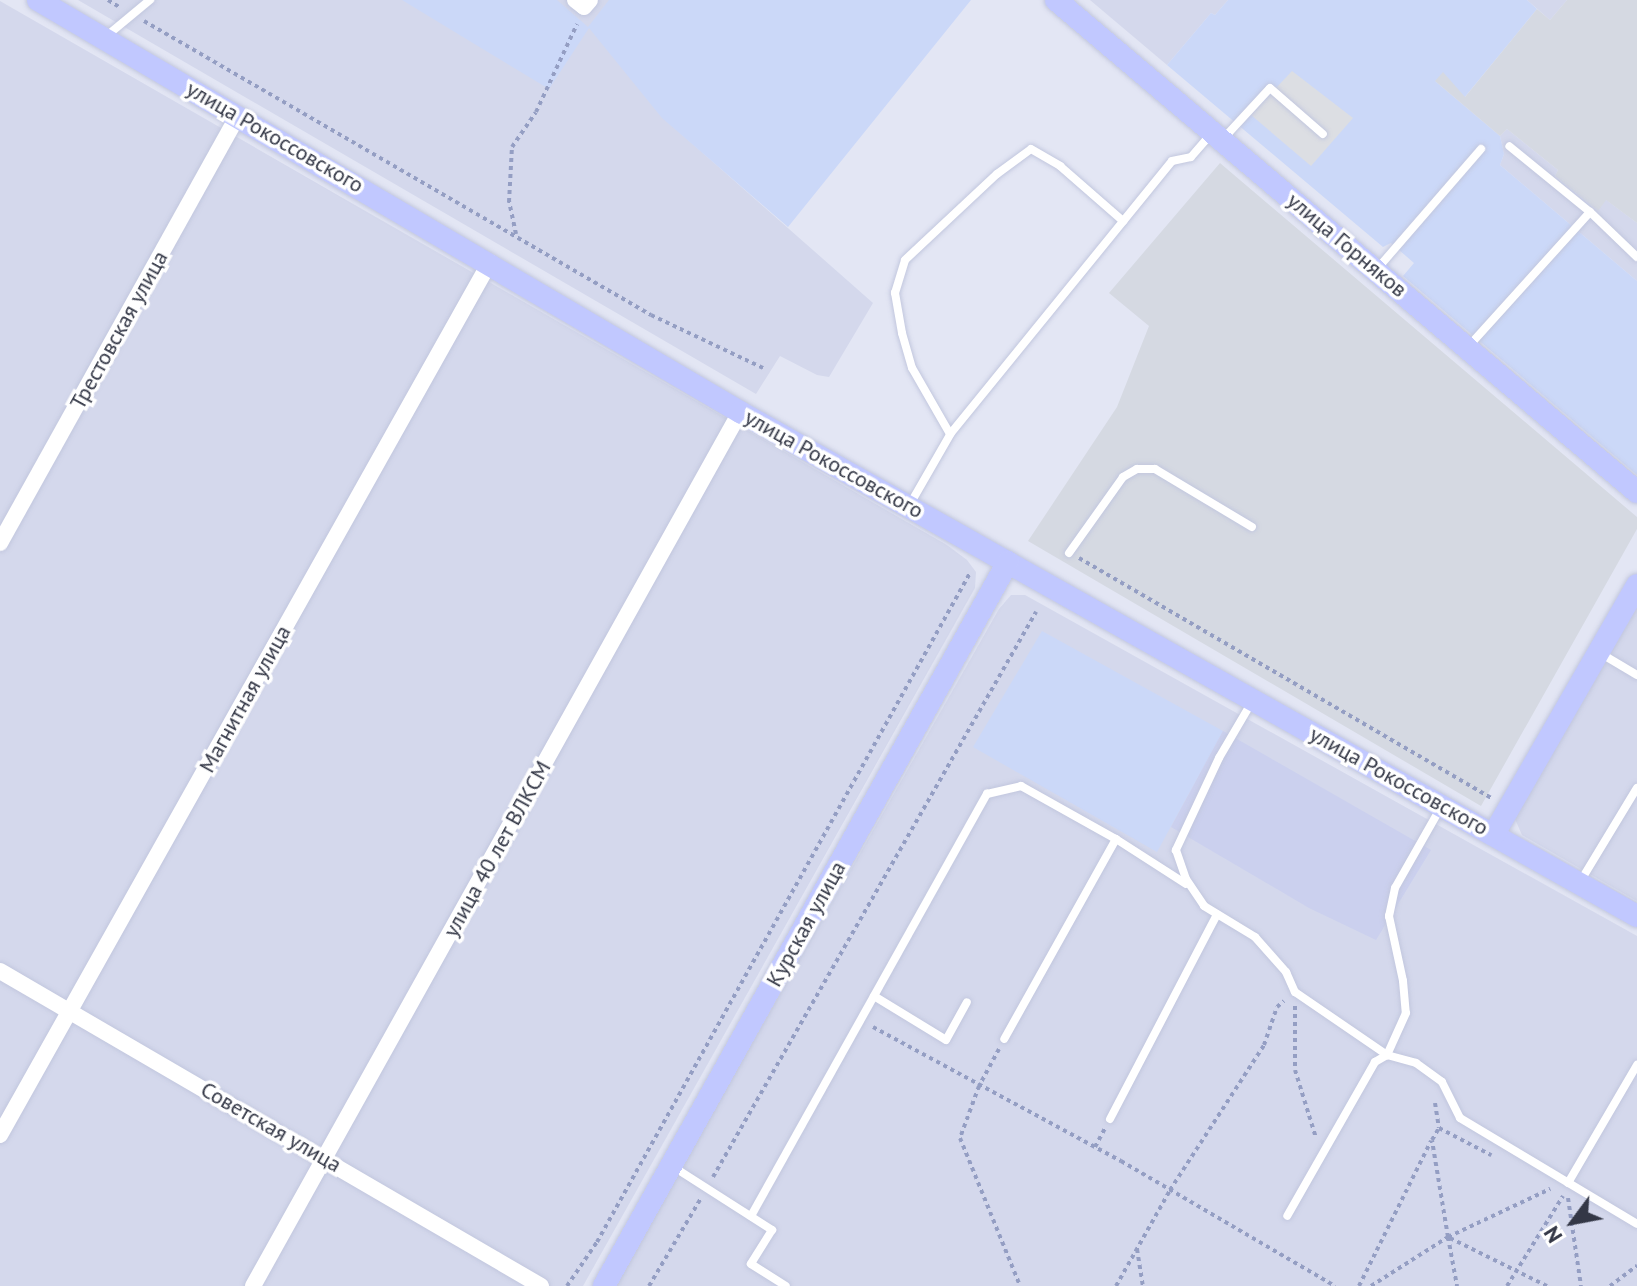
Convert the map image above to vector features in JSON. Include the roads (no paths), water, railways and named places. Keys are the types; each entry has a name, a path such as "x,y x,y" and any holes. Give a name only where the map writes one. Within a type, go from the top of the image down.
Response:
{"main road":[{"name":"улица Рокоссовского","path":"38,0 490,262 740,412 1637,916"},
{"name":"улица Горняков","path":"1067,4 1637,492"},
{"name":"Курская улица","path":"604,1286 1008,562"},
{"path":"1494,834 1637,585"}],"street":[{"name":"Трестовская улица","path":"0,543 238,116"},
{"name":"Магнитная улица","path":"0,1135 490,262"},
{"name":"улица 40 лет ВЛКСМ","path":"253,1286 740,412"},
{"name":"Советская улица","path":"0,971 541,1286"}],"lane":[{"path":"104,38 149,0"},
{"path":"909,506 950,434 1172,161 1191,157 1270,88 1323,134"},
{"path":"1509,146 1590,212 1637,257"},
{"path":"950,434 912,368 902,333 895,293 905,260 997,174 1031,149 1060,166 1123,221"},
{"path":"1376,270 1481,149"},
{"path":"1467,348 1590,212"},
{"path":"1069,553 1123,477 1137,469 1155,469 1252,527"},
{"path":"1599,652 1637,675"},
{"path":"1253,699 1219,758 1176,850 1191,886 1204,906 1255,937 1286,972 1295,992 1387,1055 1416,1063 1442,1082 1460,1118 1637,1224"},
{"path":"751,1216 987,794 1021,786 1116,839 1191,886"},
{"path":"1579,883 1637,788"},
{"path":"1287,1216 1375,1062 1387,1055 1406,1013 1403,981 1389,916 1395,888 1443,805"},
{"path":"1004,1039 1116,839"},
{"path":"1110,1119 1217,914"},
{"path":"874,996 946,1040 967,1002"},
{"path":"1568,1183 1637,1065"},
{"path":"671,1165 772,1230 751,1264 786,1286"}]}
